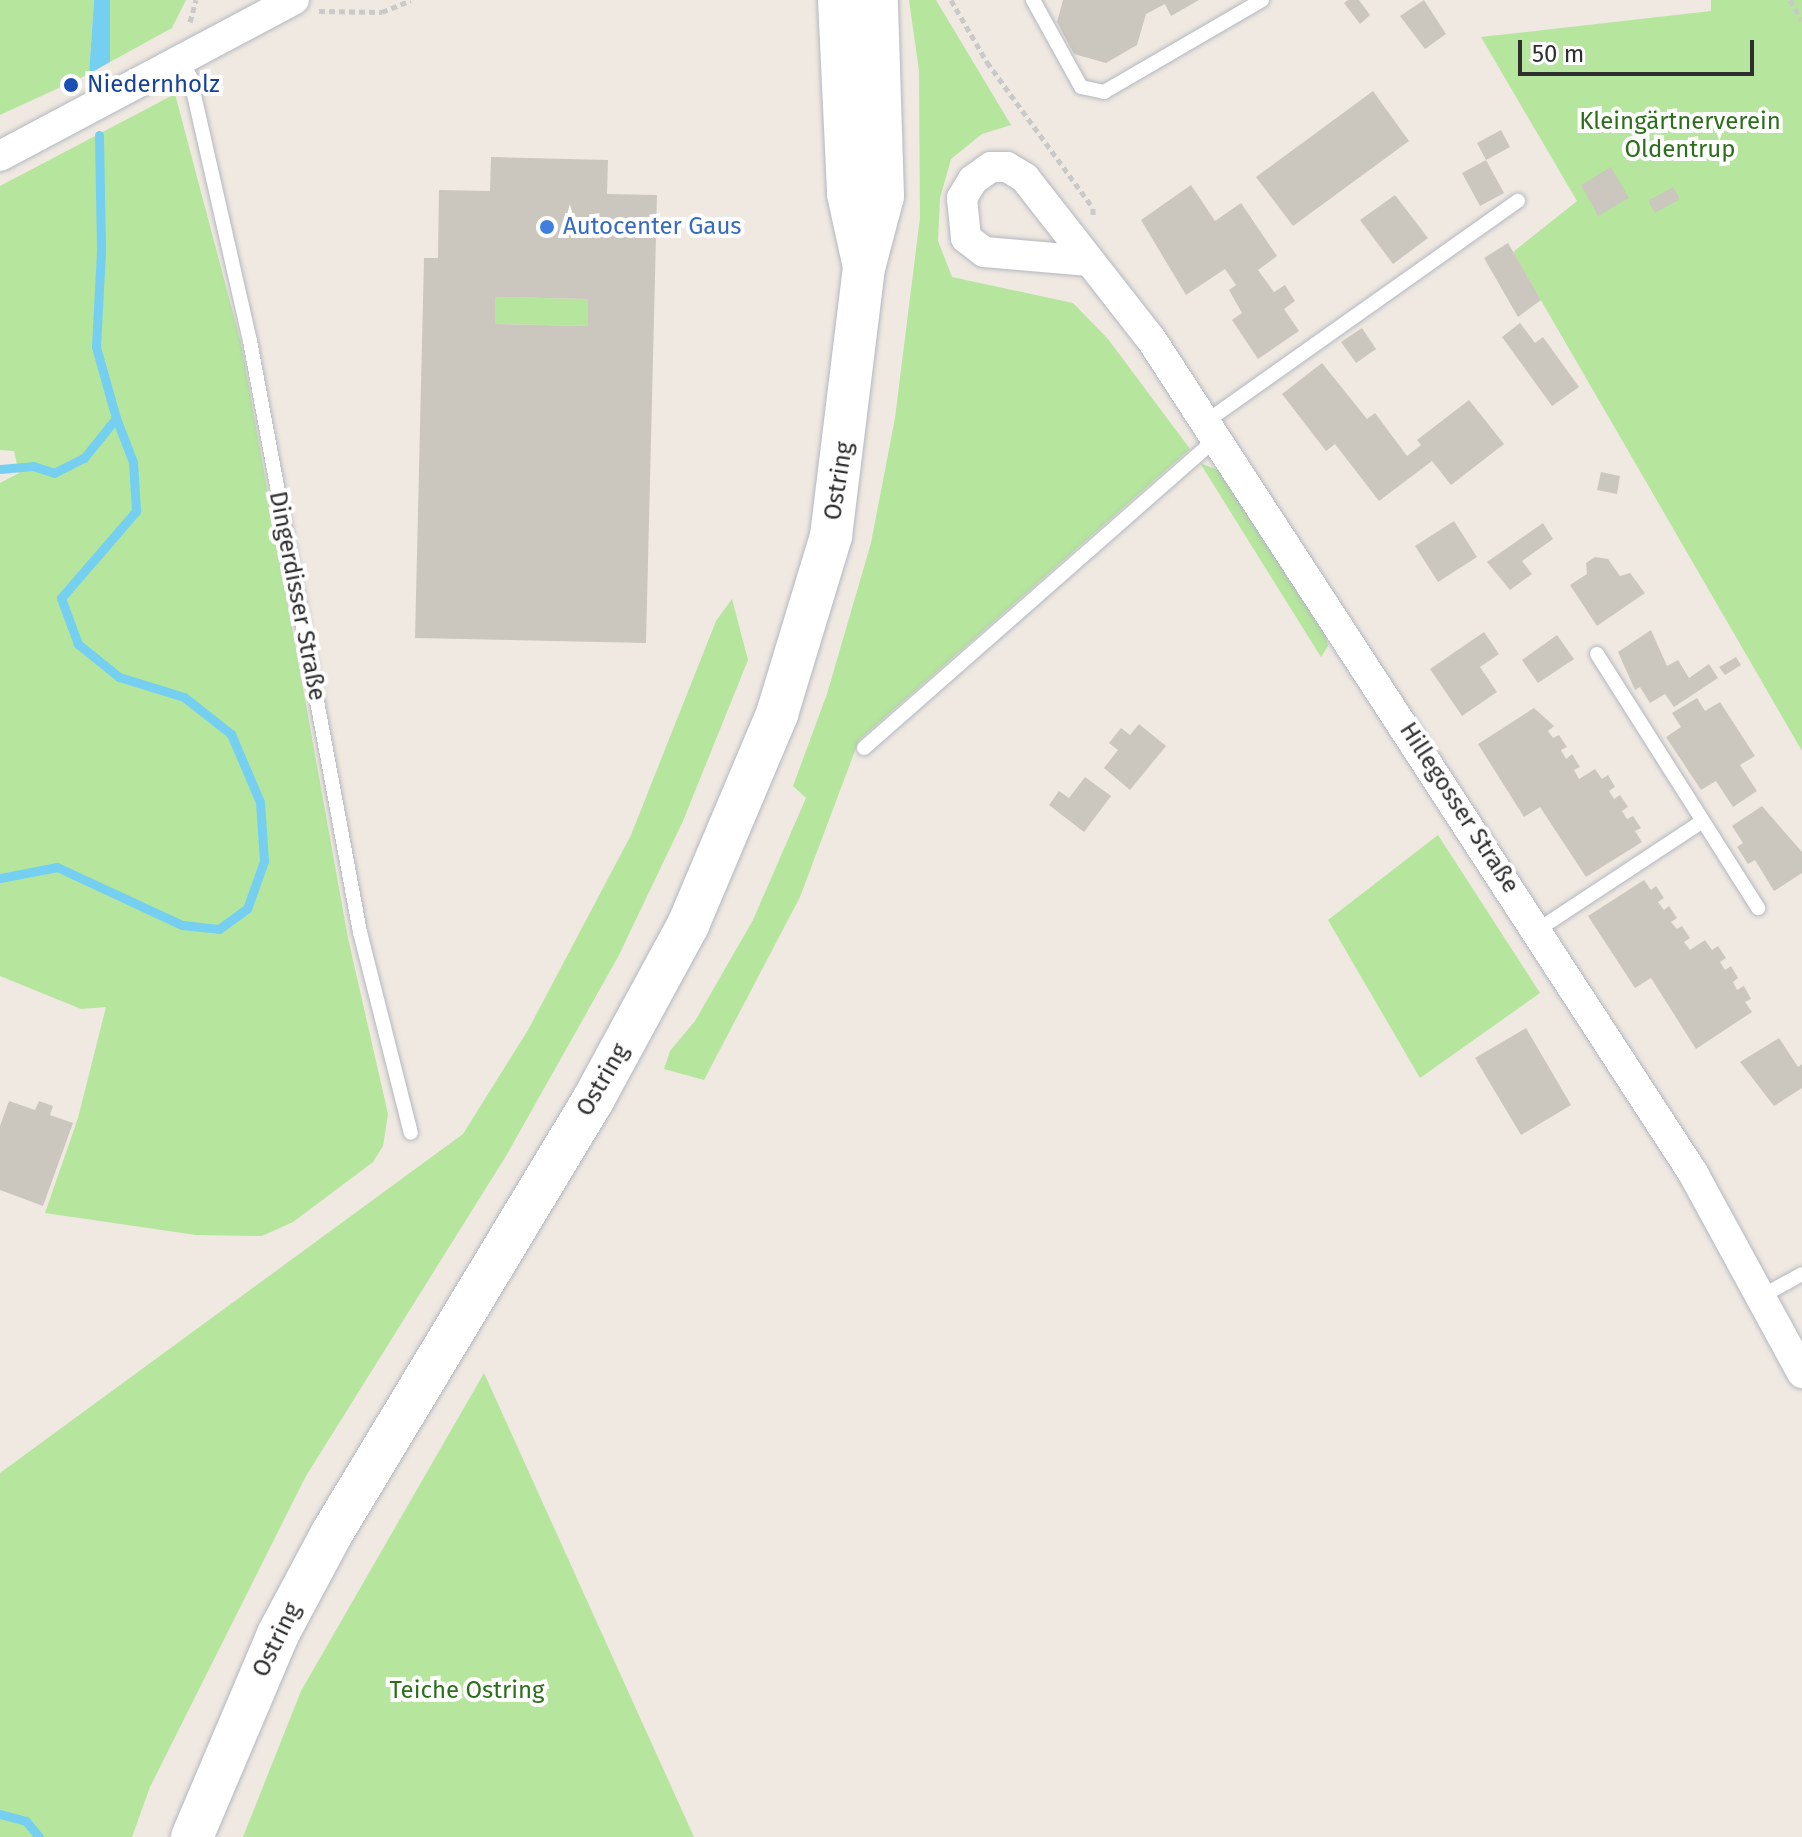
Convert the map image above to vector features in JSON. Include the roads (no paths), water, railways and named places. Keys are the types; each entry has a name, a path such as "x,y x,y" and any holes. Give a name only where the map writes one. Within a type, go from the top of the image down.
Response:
{"main road":[{"name":"Ostring","path":"839,0 848,194 864,268"},
{"name":"Ostring","path":"192,1837 272,1647 332,1533 636,1025 736,821 777,714 831,536 864,268 883,196 877,0"}],"street":[{"path":"0,156 279,4"},
{"name":"Hillegosser Straße","path":"1089,261 1212,429 1539,929 1693,1173 1764,1295 1802,1373"}],"lane":[{"path":"1033,0 1081,87 1104,92 1262,0"},
{"name":"Dingerdisser Straße","path":"181,59 190,77 250,341 360,932 411,1133"},
{"path":"864,748 1212,429 1518,201"},
{"path":"1597,654 1758,908"},
{"path":"1539,929 1703,821"},
{"path":"1764,1295 1802,1274"}],"water":[{"path":"94,0 110,0 110,62 89,74"}],"waterway":[{"path":"0,469 33,466 54,473 84,458 116,418 96,347 101,250 99,135"},
{"path":"0,878 57,867 182,925 219,929 247,909 264,861 260,802 231,734 184,697 119,677 78,644 61,598 136,511 133,462 116,418"},
{"path":"0,1814 26,1821 39,1837"}],"place":[{"name":"Niedernholz","path":"71,85"},
{"name":"Autocenter Gaus","path":"547,227"}],"park label":[{"name":"Kleingärtnerverein Oldentrup","path":"1680,136"},
{"name":"Teiche Ostring","path":"467,1691"}]}
